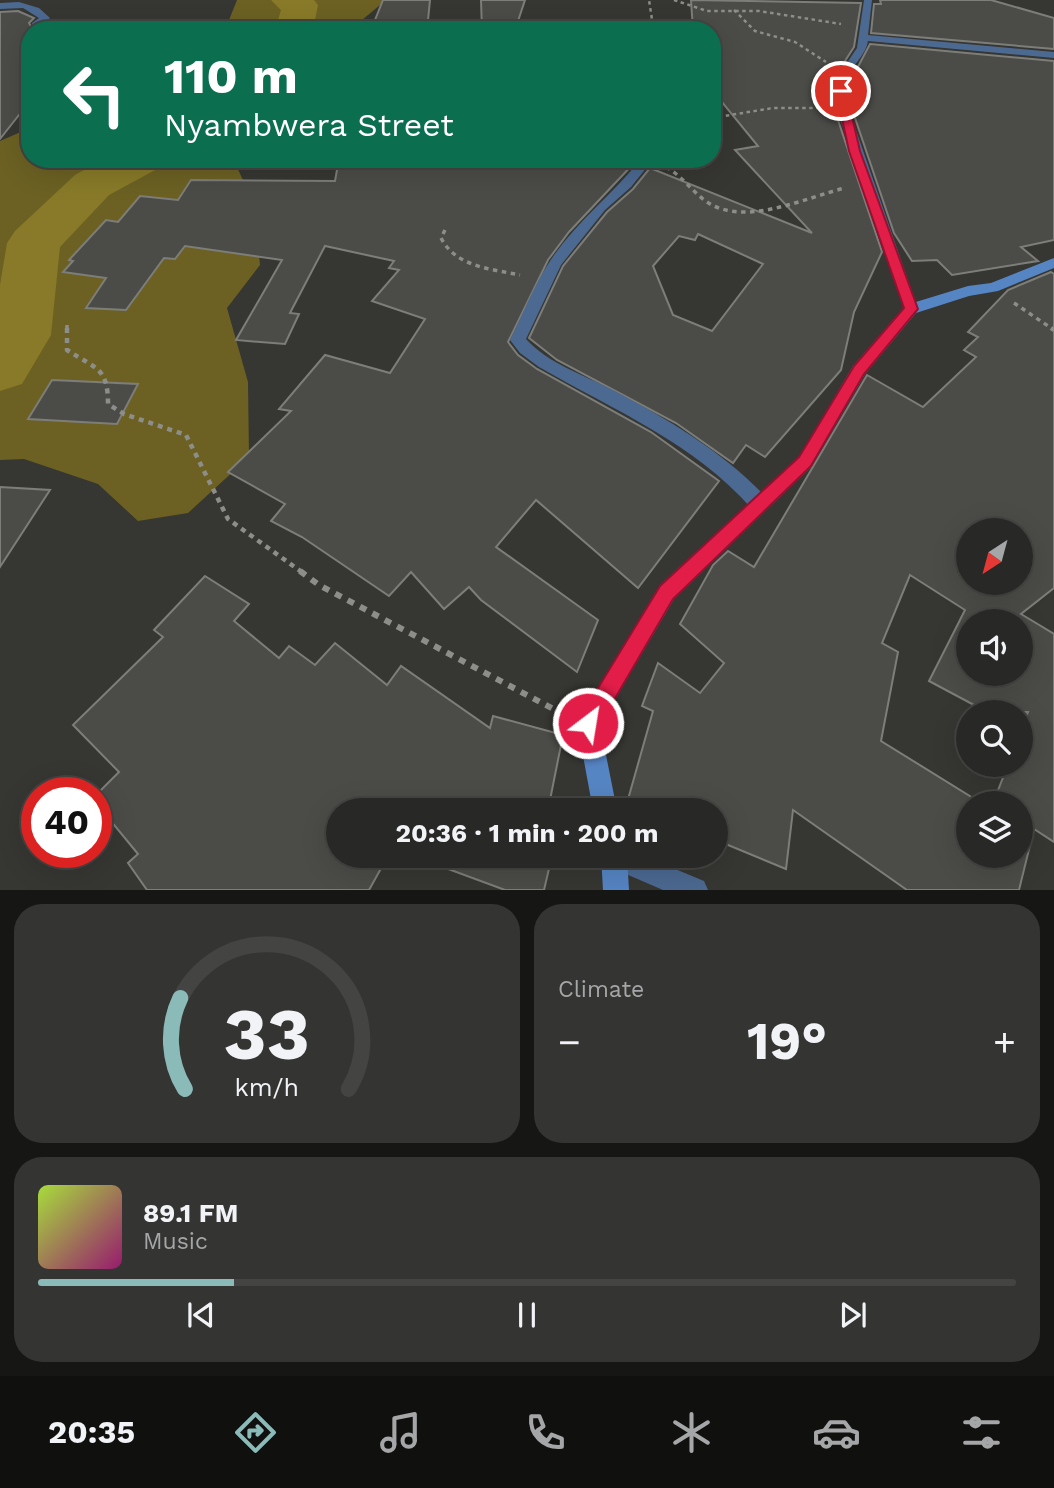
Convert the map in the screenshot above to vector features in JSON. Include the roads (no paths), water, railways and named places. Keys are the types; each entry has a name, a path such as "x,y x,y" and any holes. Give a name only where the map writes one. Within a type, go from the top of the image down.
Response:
{"street":[{"path":"867,0 862,48 845,73 841,91 844,111 867,184 911,309"},
{"path":"0,5 18,4 37,9 46,18 41,21"},
{"path":"865,33 1054,55"},
{"path":"640,168 627,184 600,207 555,264 518,340 524,348 664,427 740,480 759,503"},
{"path":"603,798 588,723 667,593 805,462 859,370 911,309 968,291 992,288 1054,263"},
{"path":"615,868 616,890"},
{"path":"643,868 695,890"}],"waterway":[{"path":"288,0 300,5 296,21"},
{"path":"0,368 21,335 34,243 92,185 123,168"}]}
